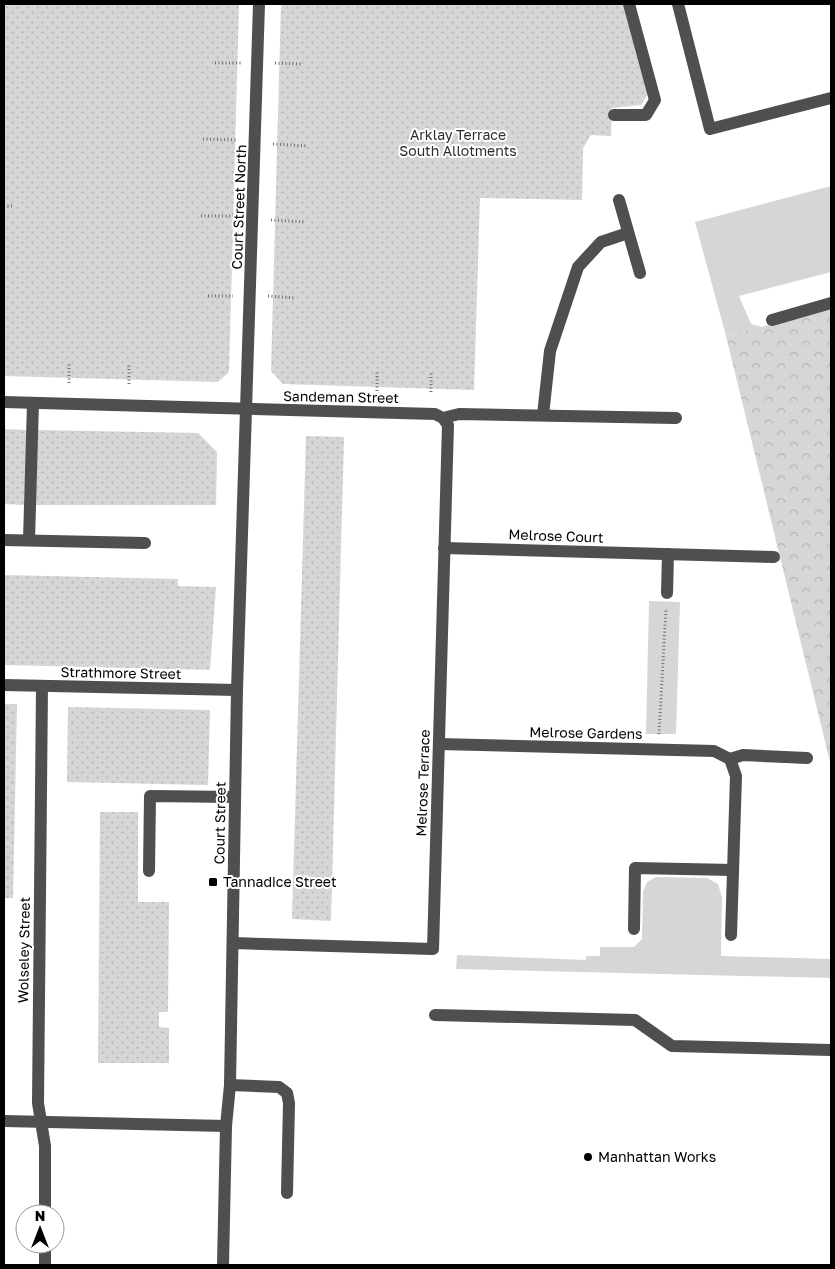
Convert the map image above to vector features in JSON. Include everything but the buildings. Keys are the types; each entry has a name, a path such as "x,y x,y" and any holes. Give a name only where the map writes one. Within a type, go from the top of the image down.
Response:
{"street":[{"name":"Court Street North","path":"248,410 260,4"},
{"path":"614,115 646,115 655,100 630,4"},
{"path":"678,4 710,129 831,98"},
{"path":"619,200 640,273"},
{"path":"542,415 550,351 578,267 601,242 628,233"},
{"path":"772,320 831,303"},
{"name":"Sandeman Street","path":"4,402 435,414 443,418 459,414 676,418"},
{"path":"29,540 33,403"},
{"name":"Court Street","path":"223,1265 226,1126 230,1085 237,690 248,410"},
{"name":"Melrose Terrace","path":"233,943 433,949 448,425 443,418"},
{"path":"4,540 145,543"},
{"name":"Melrose Court","path":"444,548 774,557"},
{"path":"667,593 668,554"},
{"name":"Strathmore Street","path":"4,685 237,690"},
{"name":"Wolseley Street","path":"42,686 38,1103 46,1146 45,1204"},
{"name":"Melrose Gardens","path":"439,744 714,751 730,759 743,755 807,758"},
{"path":"730,759 736,776 731,935"},
{"path":"149,871 150,796 235,797"},
{"path":"634,928 636,868 733,870"},
{"path":"435,1015 635,1020 672,1046 831,1050"},
{"path":"230,1085 279,1087 287,1093 289,1103 287,1194"},
{"path":"4,1121 226,1126"}],"path":[{"path":"214,63 241,63"},
{"path":"275,63 302,64"},
{"path":"203,139 239,140"},
{"path":"273,144 308,146"},
{"path":"4,206 12,206"},
{"path":"201,216 238,216"},
{"path":"271,220 306,222"},
{"path":"208,296 236,296"},
{"path":"268,296 295,298"},
{"path":"69,363 69,383"},
{"path":"129,364 129,384"},
{"path":"377,372 377,391"},
{"path":"431,373 431,392"},
{"path":"658,750 667,593"}],"green space":[{"path":"4,4 239,4 229,372 218,382 4,376"},
{"name":"Arklay Terrace South Allotments","path":"281,4 625,4 648,94 641,105 612,108 611,136 591,135 583,148 582,200 480,198 474,390 283,384 271,371"},
{"path":"831,186 831,272 739,296 751,324 762,327 726,336 695,222"},
{"path":"831,309 831,766 726,336"},
{"path":"4,429 27,430 24,505 4,504"},
{"path":"38,430 198,433 217,452 216,505 35,505"},
{"path":"306,436 344,437 331,921 292,919"},
{"path":"4,575 178,579 178,586 216,587 210,670 4,665"},
{"path":"649,601 680,602 676,734 646,734"},
{"path":"4,704 17,704 13,898 4,898"},
{"path":"68,707 210,710 208,785 67,782"},
{"path":"100,812 138,812 138,902 169,902 168,1012 159,1012 159,1027 169,1028 169,1063 98,1063"},
{"path":"656,877 707,878 718,884 722,897 721,956 831,959 831,978 456,969 457,955 586,960 586,956 600,956 600,947 634,947 642,939 643,892 647,882"}],"place":[{"name":"Tannadice Street","path":"213,882"},
{"name":"Manhattan Works","path":"588,1157"}]}
